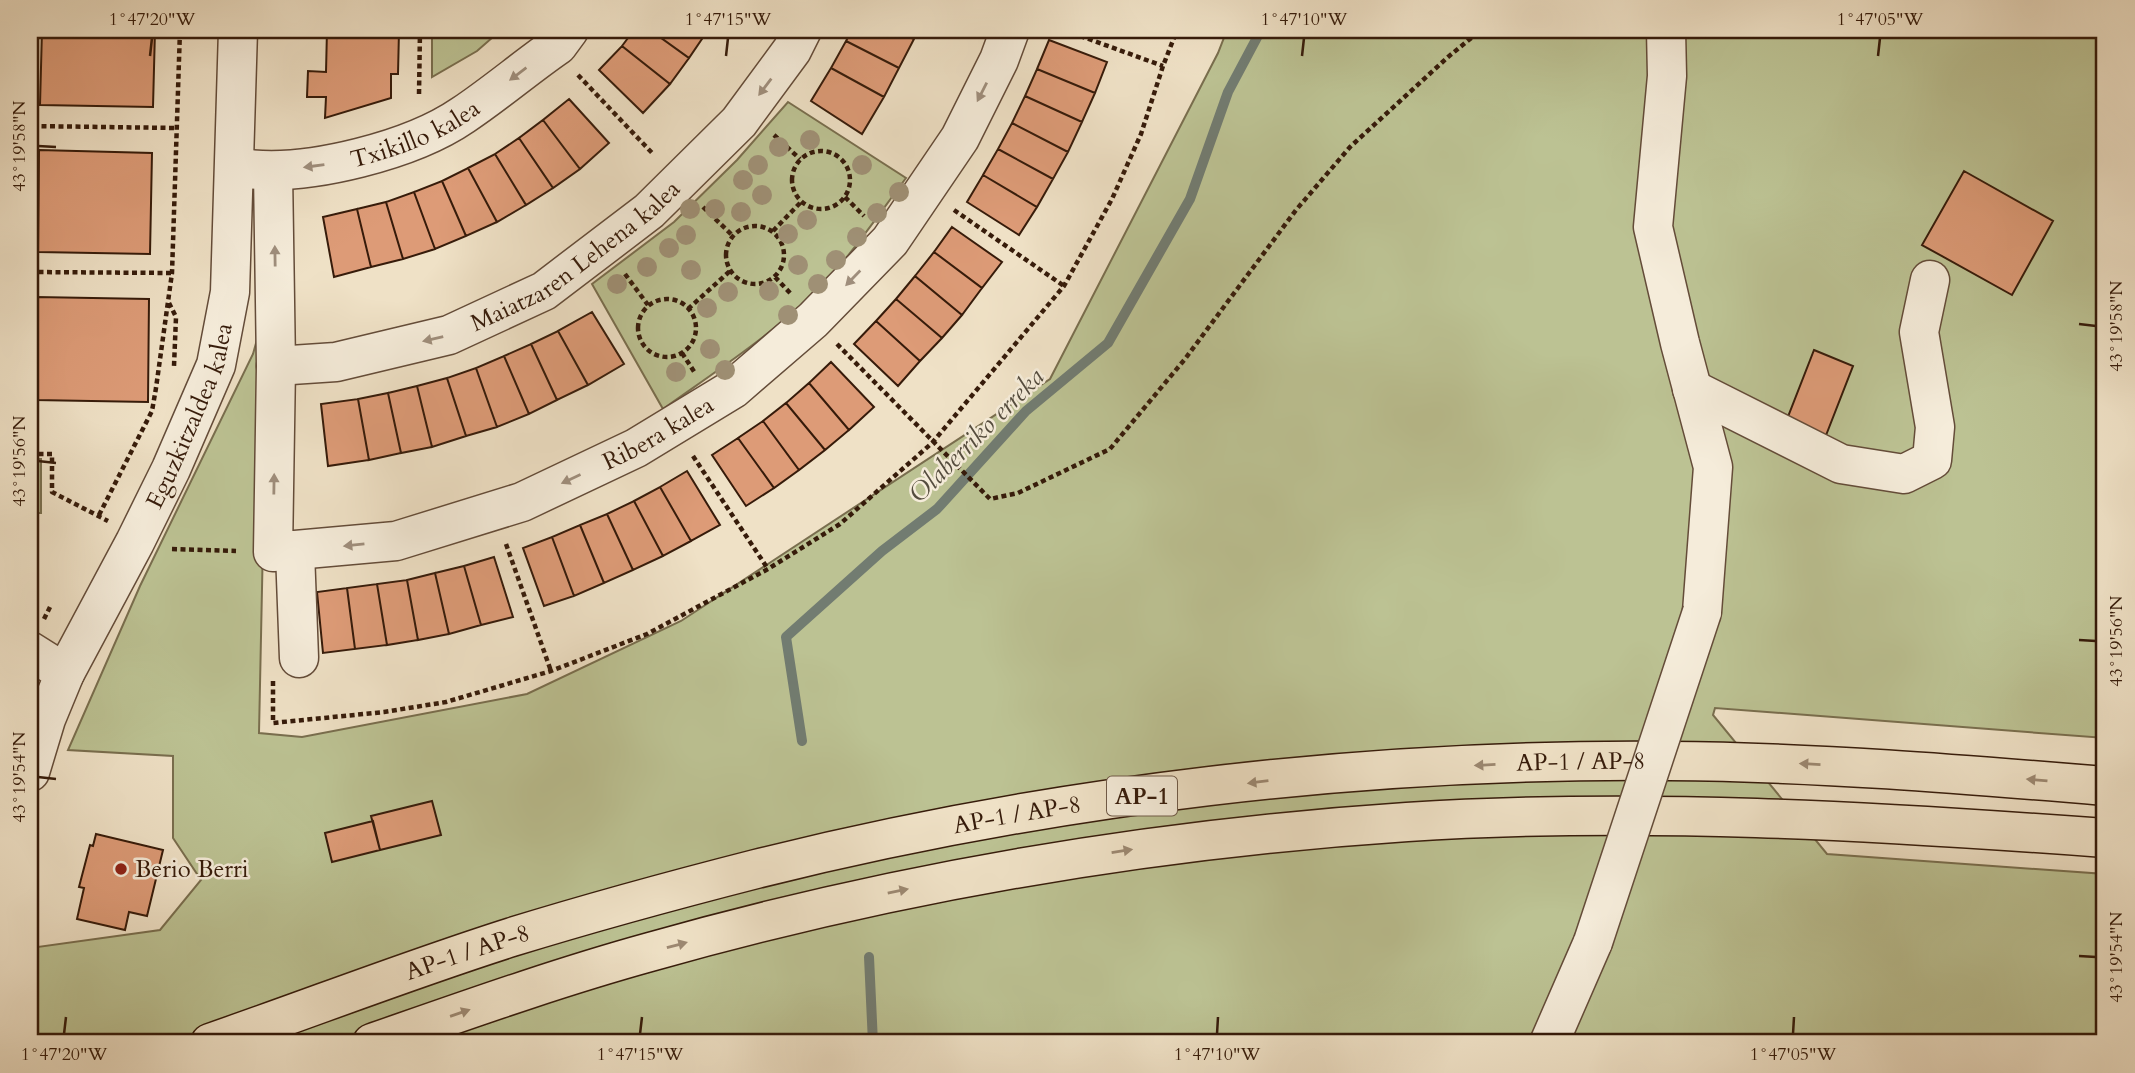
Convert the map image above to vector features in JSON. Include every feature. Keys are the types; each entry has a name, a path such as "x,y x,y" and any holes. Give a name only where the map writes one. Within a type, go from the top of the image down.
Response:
{"highway":[{"name":"AP-1 / AP-8","path":"210,1043 508,938 634,901 760,868 887,840 1016,815 1144,796 1274,780 1404,769 1666,761 1928,771 2105,786"},
{"name":"AP-1 / AP-8","path":"372,1043 525,990 648,952 773,919 1012,868 1153,846 1410,822 1668,816 1926,825 2105,838"}],"street":[{"name":"Eguzkitzaldea kalea","path":"30,772 46,719 123,533 171,469 216,365 230,292 239,30"},
{"name":"Maiatzaren Lehena kalea","path":"276,366 336,362 449,335 544,291 649,211 738,122 792,50 802,30"},
{"name":"Ribera kalea","path":"284,552 396,541 522,502 636,449 733,389 813,320 890,241 960,138 999,60 1010,30"},
{"path":"1549,1043 1593,942 1702,612 1713,467 1653,227 1667,76 1666,30"},
{"name":"Txikillo kalea","path":"234,168 273,172 331,163 402,146 462,117 559,40"},
{"path":"273,172 276,366 284,552 299,658"},
{"path":"1692,389 1841,464 1904,474 1933,460 1935,427 1919,332 1930,280"},
{"path":"30,651 65,673"}],"path":[{"path":"99,514 152,411 173,273 180,30"},
{"path":"419,94 420,30"},
{"path":"1064,30 1163,66"},
{"path":"273,723 384,712 446,702 551,671 647,634 768,569 840,524 932,443 1063,286 1112,199 1142,134 1177,30"},
{"path":"813,320 990,499 1018,493 1110,449 1185,359 1296,210 1350,147 1481,30"},
{"path":"559,40 571,67 679,181"},
{"path":"30,209 31,126 176,128"},
{"path":"786,146 800,159"},
{"path":"822,151 834,154 843,162 850,179 845,197 824,210 812,209 801,202 791,181 793,169 800,159 822,151"},
{"path":"925,189 1063,286"},
{"path":"774,231 801,202"},
{"path":"751,226 761,226 774,231 784,253 782,266 775,276 764,283 751,284 738,279 730,271 726,258 727,246 733,236 741,229 751,226"},
{"path":"30,271 173,273"},
{"path":"688,309 730,271"},
{"path":"635,288 648,305"},
{"path":"669,299 680,302 688,309 696,328 690,346 682,353 670,357 657,356 646,350 639,340 637,327 640,315 648,305 669,299"},
{"path":"168,302 176,317 173,361"},
{"path":"673,426 768,569"},
{"path":"30,454 52,454 52,492 99,514 123,533 169,548 284,552"},
{"path":"494,510 551,671"}],"green space":[{"path":"432,30 501,30 477,51 432,77"},
{"path":"1227,30 2105,30 2105,738 1715,708 1713,715 1827,854 2105,874 2105,1043 30,1043 30,948 160,930 201,880 173,838 173,756 68,750 140,586 253,354 268,300 259,733 302,737 527,694 681,621 1050,379 1218,53"},
{"path":"788,102 906,178 822,286 756,343 663,409 592,284 674,222 737,160"},
{"path":"30,459 41,459 41,513 30,513"}],"building":[{"path":"42,30 155,30 153,107 40,105"},
{"path":"327,30 399,31 398,74 391,74 391,98 325,118 326,97 307,97 308,71 326,72"},
{"path":"634,30 650,30 689,58 670,84 622,46"},
{"path":"650,30 708,30 689,58"},
{"path":"852,30 893,30 914,39 899,68 846,41"},
{"path":"1049,40 1107,62 1095,93 1037,69"},
{"path":"846,41 899,68 884,97 831,68"},
{"path":"622,46 670,84 643,113 599,70"},
{"path":"831,68 884,97 862,134 811,101"},
{"path":"1037,69 1095,93 1082,122 1025,96"},
{"path":"1025,96 1082,122 1068,152 1012,123"},
{"path":"569,99 609,143 580,169 543,120"},
{"path":"543,120 580,169 553,188 519,138"},
{"path":"1012,123 1068,152 1053,179 998,149"},
{"path":"519,138 553,188 526,205 495,154"},
{"path":"998,149 1053,179 1037,207 983,175"},
{"path":"39,150 152,153 150,254 38,252"},
{"path":"495,154 526,205 497,222 468,168"},
{"path":"468,168 497,222 466,236 442,181"},
{"path":"1964,171 2053,221 2012,295 1922,245"},
{"path":"983,175 1037,207 1019,235 967,202"},
{"path":"442,181 466,236 435,249 414,192"},
{"path":"414,192 435,249 403,259 386,202"},
{"path":"386,202 403,259 371,267 357,209"},
{"path":"357,209 371,267 334,277 323,217"},
{"path":"952,227 1002,262 982,288 934,252"},
{"path":"934,252 982,288 962,315 915,276"},
{"path":"915,276 962,315 942,338 896,299"},
{"path":"36,297 149,299 148,402 35,400"},
{"path":"896,299 942,338 920,361 876,321"},
{"path":"592,312 624,364 588,385 558,331"},
{"path":"876,321 920,361 898,386 854,344"},
{"path":"558,331 588,385 557,400 531,344"},
{"path":"531,344 557,400 529,414 504,356"},
{"path":"1814,350 1853,366 1823,443 1784,427"},
{"path":"504,356 529,414 497,427 476,368"},
{"path":"831,362 874,407 849,430 809,383"},
{"path":"476,368 497,427 466,436 447,378"},
{"path":"447,378 466,436 432,447 417,386"},
{"path":"809,383 849,430 825,450 786,403"},
{"path":"417,386 432,447 401,453 388,393"},
{"path":"388,393 401,453 369,460 358,399"},
{"path":"358,399 369,460 328,466 321,404"},
{"path":"786,403 825,450 799,470 763,421"},
{"path":"763,421 799,470 774,488 738,438"},
{"path":"738,438 774,488 746,506 712,455"},
{"path":"687,471 720,525 691,541 660,487"},
{"path":"660,487 691,541 663,556 634,501"},
{"path":"634,501 663,556 633,570 607,514"},
{"path":"607,514 633,570 604,583 580,525"},
{"path":"580,525 604,583 574,596 552,537"},
{"path":"552,537 574,596 544,606 523,548"},
{"path":"494,557 513,617 481,625 464,566"},
{"path":"464,566 481,625 449,634 435,573"},
{"path":"435,573 449,634 418,640 407,580"},
{"path":"407,580 418,640 387,645 377,584"},
{"path":"377,584 387,645 355,649 347,588"},
{"path":"347,588 355,649 323,653 317,592"},
{"path":"432,801 441,835 380,850 371,816"},
{"path":"373,821 380,850 332,862 325,833"},
{"name":"Berio Berri","path":"96,834 163,850 147,916 129,912 125,930 77,919 84,888 79,887 90,845 93,846"}],"waterway":[{"name":"Olaberriko erreka","path":"802,741 786,637 882,551 937,509 1026,411 1108,343 1190,199 1228,92 1261,30"},
{"name":"Olaberriko erreka","path":"869,957 873,1043"}],"place":[{"name":"Berio Berri","path":"121,869"}]}
